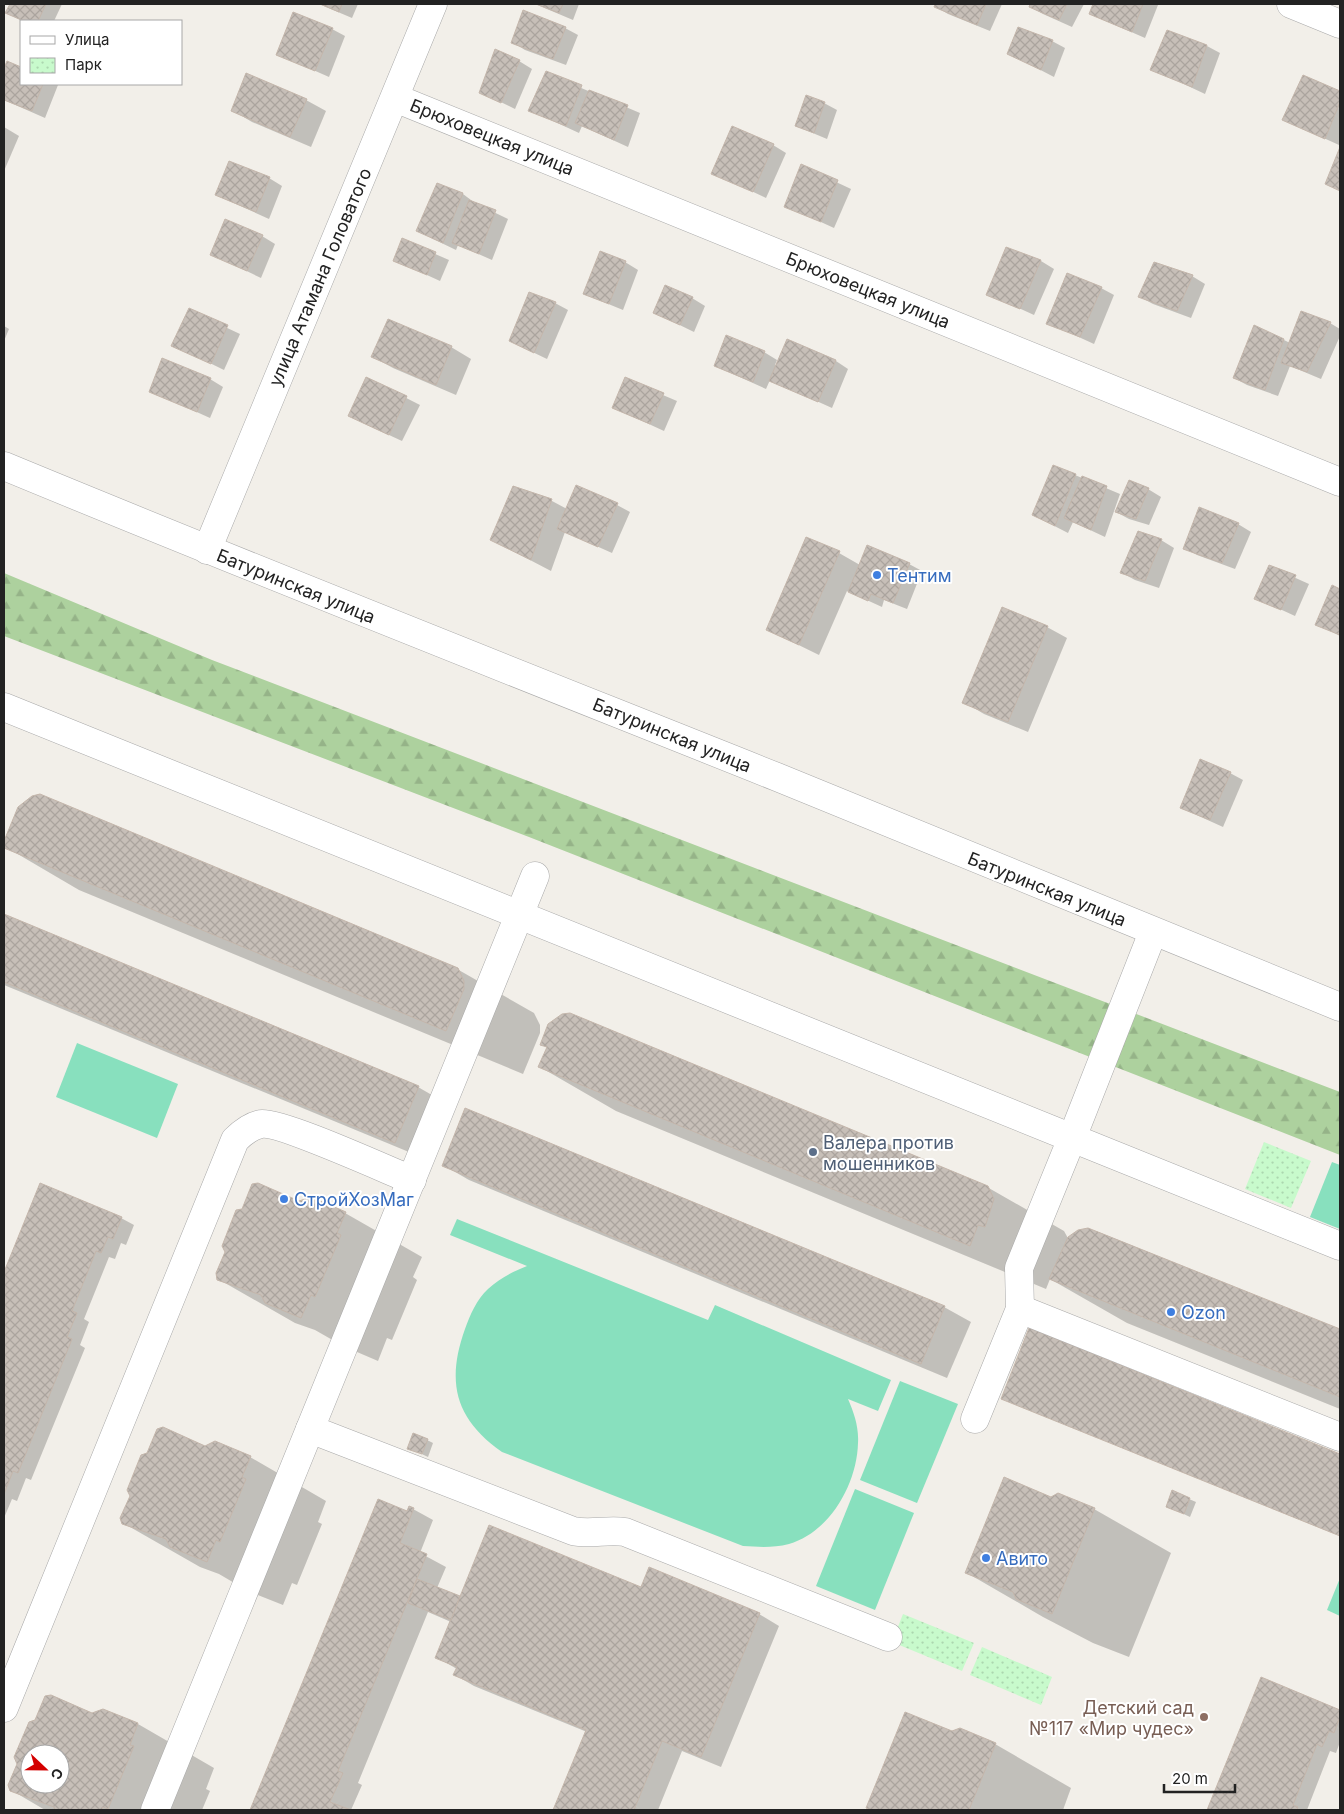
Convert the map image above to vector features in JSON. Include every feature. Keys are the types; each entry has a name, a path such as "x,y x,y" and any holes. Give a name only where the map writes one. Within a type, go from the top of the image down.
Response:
{"street":[{"name":"улица Атамана Головатого","path":"207,550 434,4"},
{"path":"1291,4 1340,24"},
{"name":"Брюховецкая улица","path":"395,98 1340,482"},
{"name":"Батуринская улица","path":"4,466 207,550 791,783 1340,1007"},
{"path":"4,707 518,916 1340,1246"},
{"path":"155,1810 535,876"},
{"path":"975,1419 1020,1309 1019,1268 1153,932"},
{"path":"4,1708 235,1140 246,1130 262,1124 287,1129 412,1180"},
{"path":"1020,1309 1340,1437"},
{"path":"310,1429 573,1531 587,1534 611,1530 625,1532 888,1636"}],"green space":[{"path":"4,573 212,660 1340,1092 1340,1155 529,837 4,636"},
{"path":"77,1043 178,1084 157,1138 56,1097"},
{"path":"1264,1142 1311,1161 1291,1208 1245,1189"},
{"path":"1332,1162 1340,1165 1340,1229 1310,1217"},
{"path":"457,1219 708,1320 715,1305 891,1380 878,1411 848,1399 858,1431 856,1459 847,1490 829,1518 804,1538 789,1544 772,1547 743,1546 502,1452 486,1439 465,1413 456,1383 456,1366 465,1329 477,1302 484,1293 502,1278 527,1266 450,1235"},
{"path":"900,1381 958,1404 917,1503 860,1480"},
{"path":"855,1489 914,1513 875,1610 816,1586"},
{"path":"1340,1578 1340,1616 1327,1610"},
{"path":"903,1614 974,1643 962,1671 892,1642"},
{"path":"982,1647 1052,1677 1041,1705 970,1675"}],"building":[{"path":"10,4 46,4 38,20 22,20 5,13"},
{"path":"320,4 342,4 339,12"},
{"path":"536,4 563,4 559,13"},
{"path":"935,4 986,4 977,25 934,7"},
{"path":"1030,4 1067,4 1059,20 1029,7"},
{"path":"1093,4 1143,4 1132,32 1089,14"},
{"path":"523,10 566,27 553,59 511,43"},
{"path":"293,12 333,28 315,71 276,55"},
{"path":"1018,27 1053,40 1041,70 1007,54"},
{"path":"1167,30 1207,45 1192,87 1150,70"},
{"path":"495,49 520,60 501,103 479,93"},
{"path":"7,61 20,67 20,85 43,85 32,111 4,100 4,68"},
{"path":"546,71 582,85 566,126 528,111"},
{"path":"246,73 307,99 290,137 231,111"},
{"path":"1303,75 1340,91 1340,102 1325,139 1282,120"},
{"path":"589,90 628,105 614,140 575,123"},
{"path":"806,95 825,102 814,133 795,126"},
{"path":"732,126 774,144 753,192 711,174"},
{"path":"1340,147 1340,191 1325,184"},
{"path":"229,161 270,177 256,212 215,195"},
{"path":"801,164 838,180 821,222 784,207"},
{"path":"437,183 463,193 443,243 416,231"},
{"path":"469,200 496,210 479,254 452,243"},
{"path":"225,219 263,235 247,271 210,255"},
{"path":"402,238 436,252 427,275 393,261"},
{"path":"1006,247 1041,260 1020,309 986,295"},
{"path":"600,251 626,261 609,304 583,294"},
{"path":"1154,262 1193,275 1177,311 1138,297"},
{"path":"1067,273 1102,287 1080,337 1046,324"},
{"path":"665,285 693,297 680,325 653,313"},
{"path":"529,292 556,302 534,353 509,341"},
{"path":"189,308 228,325 211,364 171,346"},
{"path":"1301,311 1331,322 1307,372 1281,363"},
{"path":"388,319 452,346 436,385 371,357"},
{"path":"1254,325 1284,339 1265,390 1233,378"},
{"path":"726,335 765,351 753,382 714,366"},
{"path":"787,339 836,360 818,402 769,381"},
{"path":"162,358 211,378 197,412 149,392"},
{"path":"366,377 407,396 389,435 348,416"},
{"path":"625,377 664,393 650,424 612,408"},
{"path":"1053,465 1076,474 1055,526 1032,515"},
{"path":"1082,476 1107,486 1091,530 1064,518"},
{"path":"1129,480 1149,488 1136,519 1115,512"},
{"path":"576,485 618,503 598,547 557,529"},
{"path":"513,486 552,499 531,560 490,540"},
{"path":"1199,507 1239,523 1222,563 1183,549"},
{"path":"1138,531 1162,539 1145,581 1120,573"},
{"path":"806,537 840,551 799,645 766,630"},
{"path":"867,545 910,563 893,603 871,594 868,601 848,592"},
{"path":"1269,565 1296,575 1281,610 1254,599"},
{"path":"1332,585 1340,589 1340,635 1315,625"},
{"path":"1002,607 1048,626 1008,722 962,703"},
{"path":"1200,759 1231,772 1210,820 1180,808"},
{"path":"40,794 458,968 464,981 464,989 446,1031 4,848 4,841 18,807 32,796"},
{"path":"4,914 419,1086 395,1143 4,982"},
{"path":"570,1013 988,1186 994,1199 985,1227 978,1225 970,1246 538,1067 547,1047 540,1045 548,1024 562,1014"},
{"path":"465,1108 945,1306 921,1364 442,1166"},
{"path":"40,1183 122,1217 113,1239 108,1237 101,1253 96,1251 72,1311 77,1313 67,1337 72,1339 18,1473 13,1471 4,1494 4,1272"},
{"path":"258,1183 299,1201 311,1197 346,1212 337,1233 341,1235 315,1297 311,1295 301,1318 265,1303 261,1295 217,1280 216,1273 225,1252 222,1246 236,1210 242,1209 252,1184"},
{"path":"1088,1228 1340,1329 1340,1397 1049,1279 1068,1237 1078,1230"},
{"path":"1029,1328 1340,1454 1340,1536 1001,1399"},
{"path":"163,1427 205,1446 215,1441 251,1456 242,1477 246,1479 220,1542 216,1540 207,1562 170,1547 166,1539 122,1524 120,1518 130,1496 127,1490 141,1455 147,1453 157,1429"},
{"path":"413,1433 428,1439 422,1454 407,1449"},
{"path":"1004,1477 1051,1497 1058,1493 1095,1508 1052,1614 1016,1599 1013,1592 965,1573"},
{"path":"1172,1490 1190,1498 1184,1514 1166,1507"},
{"path":"378,1499 407,1511 409,1506 414,1508 400,1543 427,1554 338,1771 343,1773 330,1802 351,1810 250,1810"},
{"path":"489,1525 641,1587 649,1567 760,1613 701,1757 662,1741 634,1810 553,1810 586,1730 453,1675 457,1667 435,1658"},
{"path":"417,1579 460,1596 451,1620 408,1603"},
{"path":"1261,1677 1340,1710 1340,1717 1334,1733 1329,1731 1322,1747 1317,1744 1293,1805 1298,1807 1297,1810 1207,1810"},
{"path":"51,1695 92,1713 103,1709 138,1723 130,1745 134,1746 108,1809 103,1807 102,1810 55,1810 54,1807 10,1791 8,1785 17,1764 14,1757 29,1722 35,1720 45,1696"},
{"path":"905,1712 952,1731 960,1728 996,1743 969,1810 871,1810 866,1808"}],"place":[{"name":"Тентим","path":"877,575"},
{"name":"Валера против мошенников","path":"813,1152"},
{"name":"СтройХозМаг","path":"284,1199"},
{"name":"Ozon","path":"1171,1312"},
{"name":"Авито","path":"986,1558"},
{"name":"Детский сад №117 «Мир чудес»","path":"1204,1717"}]}
